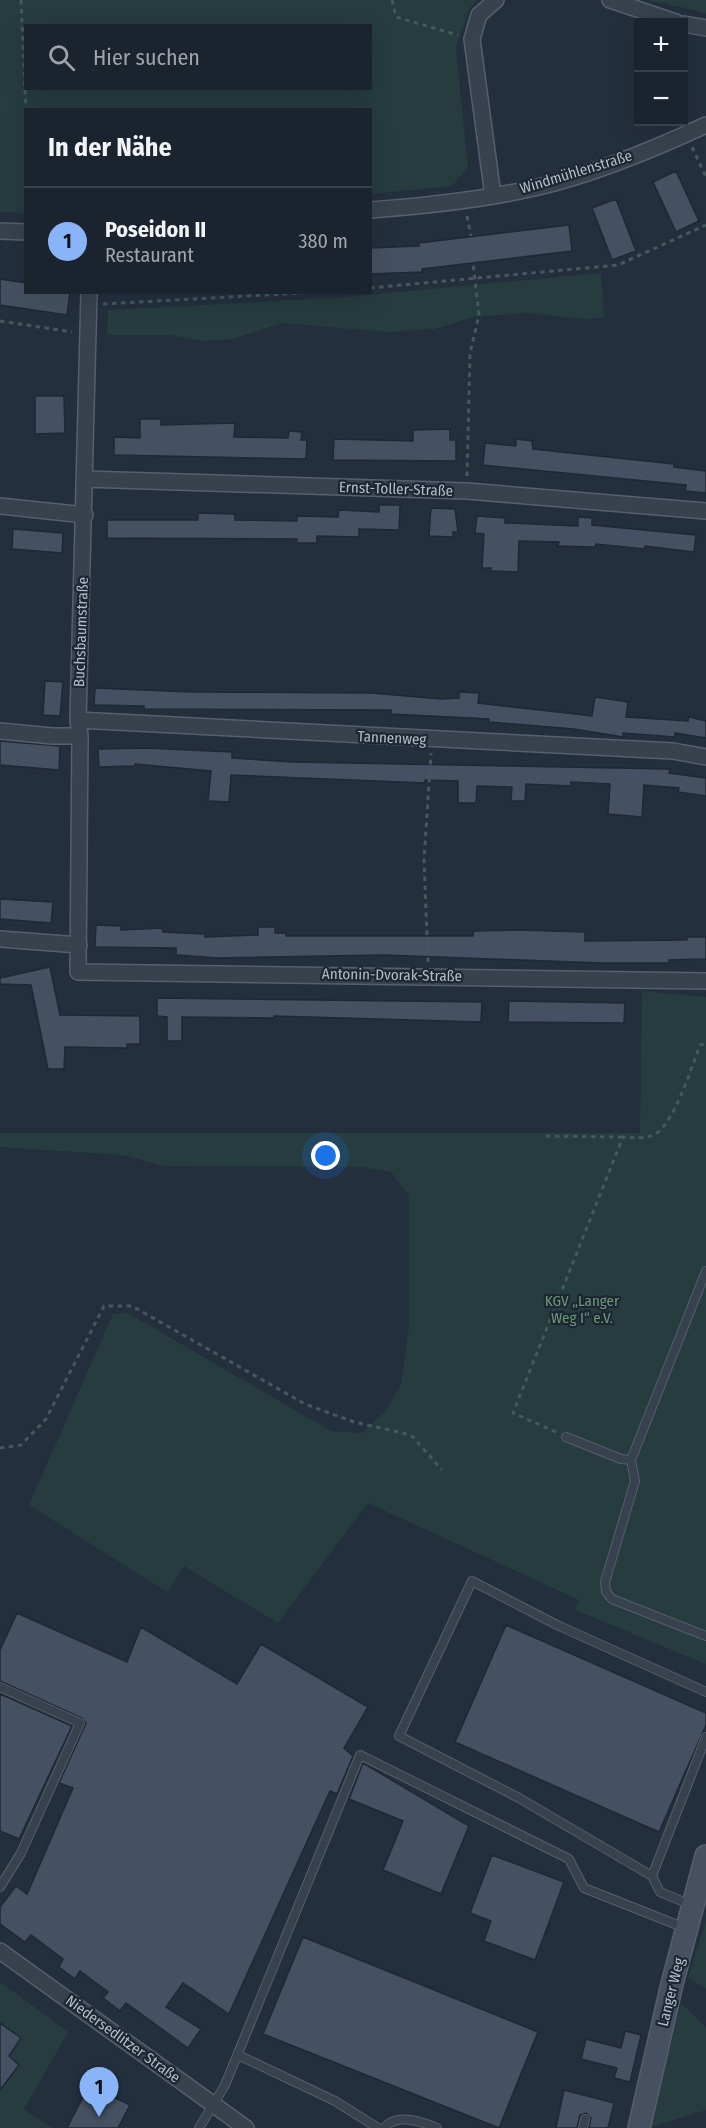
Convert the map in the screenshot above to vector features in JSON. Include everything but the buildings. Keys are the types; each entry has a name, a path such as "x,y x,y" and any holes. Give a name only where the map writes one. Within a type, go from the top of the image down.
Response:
{"main road":[{"name":"Langer Weg","path":"639,2128 706,1856"}],"street":[{"path":"493,196 472,39 479,15 496,0"},
{"path":"610,0 664,18"},
{"path":"688,25 706,28"},
{"name":"Windmühlenstraße","path":"372,210 493,196 536,188 593,171 706,125"},
{"path":"0,231 24,232"},
{"name":"Buchsbaumstraße","path":"78,972 80,736 78,720 89,299"},
{"name":"Ernst-Toller-Straße","path":"85,479 467,491 706,511"},
{"path":"0,506 85,515"},
{"name":"Tannenweg","path":"78,720 673,751 706,757"},
{"path":"0,731 80,736"},
{"path":"0,939 79,945"},
{"name":"Antonin-Dvorak-Straße","path":"78,972 706,981"},
{"name":"Niedersedlitzer Straße","path":"0,1951 246,2128"}],"lane":[{"path":"706,1270 631,1460 635,1481 605,1582 606,1592 612,1599 706,1636"},
{"path":"566,1437 621,1459 631,1460"},
{"path":"692,1906 660,1892 652,1876 519,1798 399,1736 472,1581 556,1625 706,1692"},
{"path":"0,1687 80,1723 21,1852 0,1887"},
{"path":"652,1876 706,1737"},
{"path":"200,2128 215,2105 238,2055 360,1755 569,1859 584,1888 687,1928"},
{"path":"238,2055 335,2101 378,2128"},
{"path":"384,2128 388,2122 398,2119 437,2128"},
{"path":"583,2128 585,2119"}],"path":[{"path":"21,0 24,67"},
{"path":"392,0 396,17 472,39"},
{"path":"25,90 26,108"},
{"path":"686,135 706,177"},
{"path":"372,288 618,265 706,225"},
{"path":"467,491 470,352 479,315 473,263"},
{"path":"89,299 255,294"},
{"path":"0,321 88,334"},
{"path":"428,976 424,860 431,740"},
{"path":"546,1136 642,1138 658,1133 669,1119 700,1045 706,1044"},
{"path":"566,1437 513,1413 623,1137"},
{"path":"0,1448 21,1445 46,1419 104,1306 132,1306 304,1404 354,1422 411,1435 442,1470"}],"green space":[{"path":"0,0 477,0 469,9 456,47 468,168 452,186 372,194 372,108 24,108 24,213 0,212"},
{"path":"648,0 706,0 706,13"},
{"path":"601,273 604,317 586,319 525,313 473,317 435,329 388,332 283,323 232,339 204,341 170,335 107,335 108,310 346,297"},
{"name":"KGV „Langer Weg I“ e.V.","path":"642,991 706,997 706,1664 575,1610 579,1600 368,1503 278,1623 184,1566 167,1592 29,1505 113,1314 128,1313 331,1431 362,1433 385,1412 401,1384 409,1327 409,1196 391,1172 361,1167 163,1166 123,1155 0,1147 0,1133 640,1133"},
{"path":"706,1920 706,1989 688,1978"},
{"path":"0,1982 68,2032 24,2109 52,2128 0,2128"},
{"path":"681,2003 706,2028 706,2110 649,2128"}],"place":[{"name":"Poseidon II","path":"99,2117"}]}
